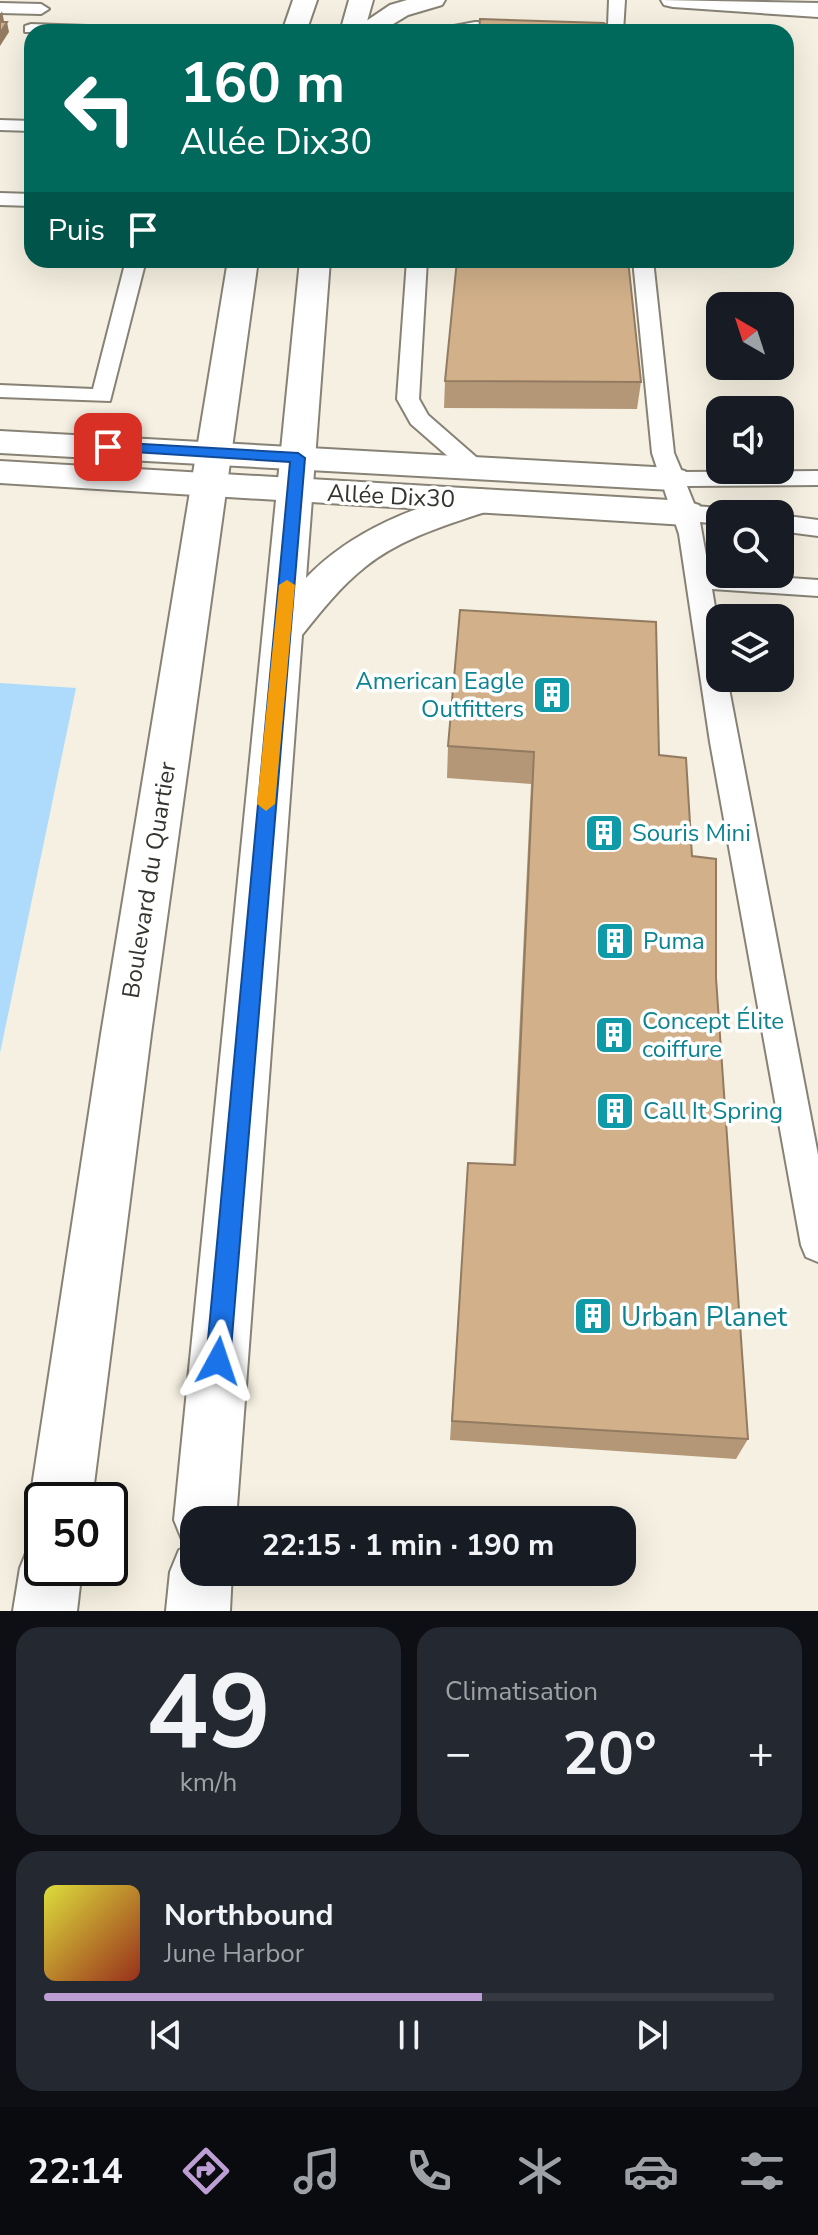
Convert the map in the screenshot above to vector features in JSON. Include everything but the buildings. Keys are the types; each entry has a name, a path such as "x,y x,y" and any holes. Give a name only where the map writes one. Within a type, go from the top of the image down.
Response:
{"main road":[{"path":"297,24 305,0"},
{"path":"354,24 361,0"},
{"path":"375,24 399,10 433,0"},
{"path":"673,0 818,10"},
{"name":"Boulevard du Quartier","path":"64,1482 126,1034 242,268"},
{"path":"206,1506 314,268"},
{"name":"Allée Dix30","path":"0,442 212,468 478,484 703,514"},
{"name":"Allée Dix30","path":"0,472 212,468"},
{"name":"Allée Dix30","path":"478,484 672,479"},
{"path":"283,631 335,572 361,551 478,484"},
{"path":"45,1611 48,1586"},
{"path":"198,1611 200,1586"}],"lane":[{"path":"615,24 617,0"},
{"path":"0,8 41,9"},
{"path":"0,125 24,126"},
{"path":"0,199 24,200"},
{"path":"0,391 102,396 134,268"},
{"path":"416,268 408,399 419,419 478,484"},
{"path":"644,268 663,453 672,479 703,514 698,580 724,742 818,1245"},
{"path":"672,479 818,478"},
{"path":"794,525 818,528"},
{"path":"698,580 818,588"}],"water":[{"path":"0,683 76,688 0,1053"}],"slow traffic":[{"path":"266,804 287,585"}],"place":[{"name":"American Eagle Outfitters","path":"552,695"},
{"name":"Souris Mini","path":"604,833"},
{"name":"Puma","path":"615,941"},
{"name":"Concept Élite coiffure","path":"614,1035"},
{"name":"Call It Spring","path":"615,1111"},
{"name":"Urban Planet","path":"593,1316"}],"route":[{"path":"108,447 298,458 218,1361"}]}
